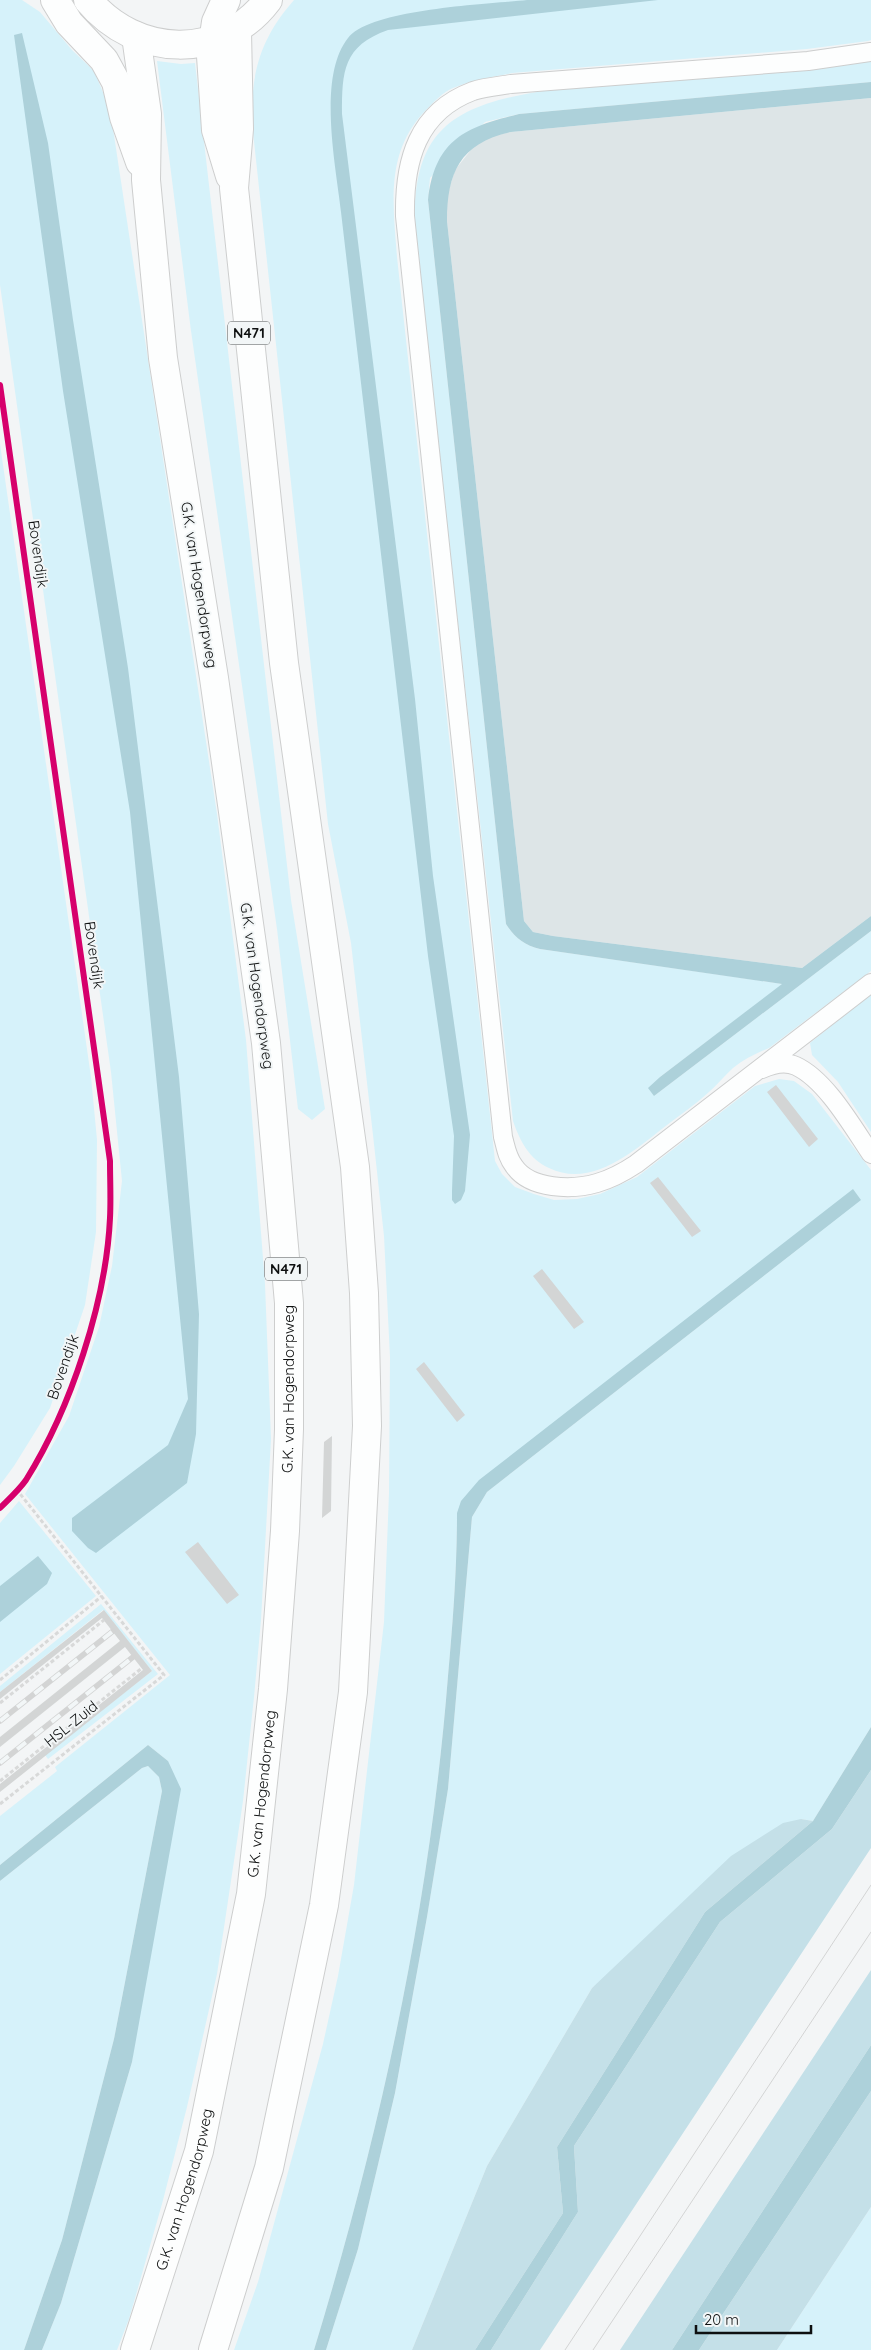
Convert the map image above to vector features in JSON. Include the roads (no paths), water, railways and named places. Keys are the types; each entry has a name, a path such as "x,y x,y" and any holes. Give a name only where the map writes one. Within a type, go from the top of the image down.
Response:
{"main road":[{"name":"G.K. van Hogendorpweg","path":"55,0 69,23 104,60 116,82 124,117 146,180"},
{"path":"88,0 98,12 114,25 136,36 172,45 224,36 256,14 268,0"},
{"name":"N471","path":"213,2350 269,2168 324,1905 352,1692 367,1426 364,1293 355,1167 284,663 234,188 216,130 211,56 224,36 216,22 226,0"},
{"name":"G.K. van Hogendorpweg","path":"134,2350 199,2150 251,1894 273,1689 285,1532 289,1429 289,1303 266,1043 214,678 163,358 146,180 147,114 136,36"}],"lane":[{"path":"871,52 808,61 511,84 476,90 459,97 440,109 427,124 413,151 405,179 405,216 502,1127 508,1157 524,1177 535,1182 574,1187 597,1183 619,1174 636,1164 750,1074 871,983"},
{"path":"750,1074 772,1064 784,1063 795,1065 822,1088 871,1154"}],"tram line":[{"path":"565,2350 871,1885"},
{"path":"593,2350 871,1932"}],"railway":[{"path":"0,1721 113,1631"},
{"path":"0,1763 133,1657"}]}
